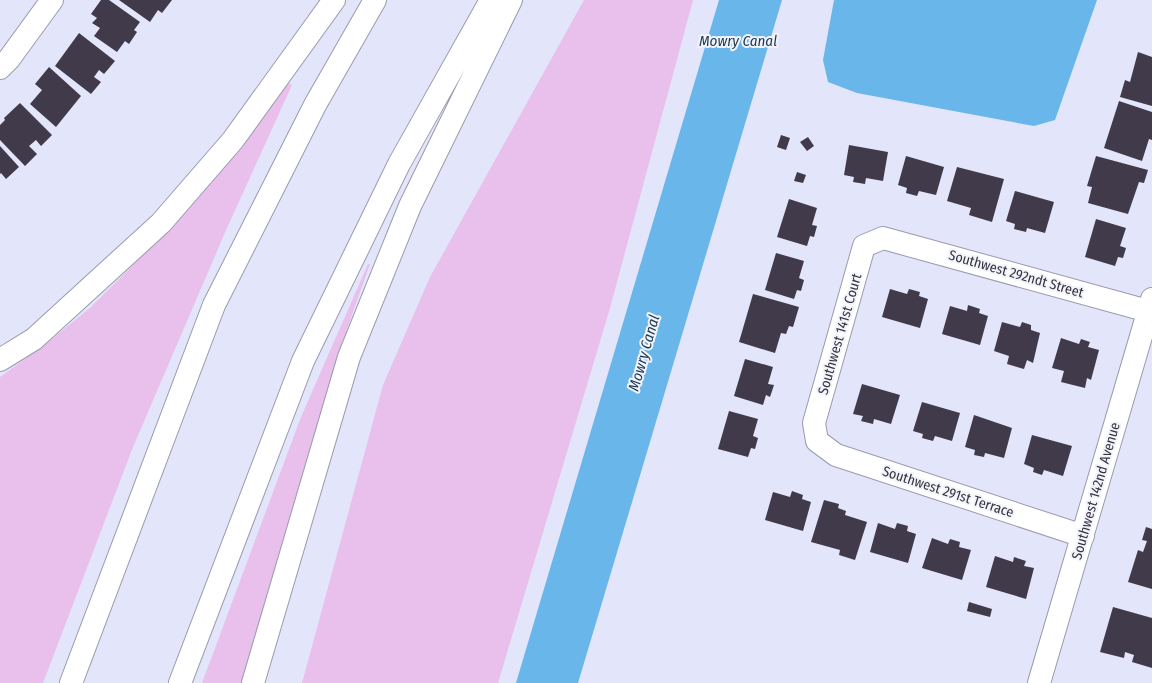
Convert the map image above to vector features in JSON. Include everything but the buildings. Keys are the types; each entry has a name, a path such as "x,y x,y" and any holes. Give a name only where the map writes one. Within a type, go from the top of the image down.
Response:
{"main road":[{"path":"0,68 9,59 52,0"},
{"path":"0,360 34,339 161,223 233,140 334,0"},
{"path":"71,683 214,305 315,105 375,0"},
{"path":"180,683 303,361 399,164 491,0"},
{"path":"253,683 349,357 410,206 511,0"},
{"name":"Southwest 292ndt Street","path":"883,238 1150,305"},
{"name":"Southwest 141st Court","path":"817,441 814,423 864,246 883,238"},
{"name":"Southwest 142nd Avenue","path":"1039,683 1150,305"},
{"name":"Southwest 291st Terrace","path":"817,441 836,455 1083,536"}],"shaded area":[{"path":"584,0 693,0 610,308 498,683 302,683 383,385 430,277"},
{"path":"285,81 292,85 227,228 133,447 43,683 0,683 0,377 47,343 91,307 137,261 184,212"},
{"path":"368,264 370,264 347,329 331,388 242,683 202,683 301,417"}],"water":[{"name":"Mowry Canal","path":"719,0 782,0 578,683 516,683"},
{"path":"834,0 1097,0 1055,120 1034,126 857,93 828,82 823,60"}]}
